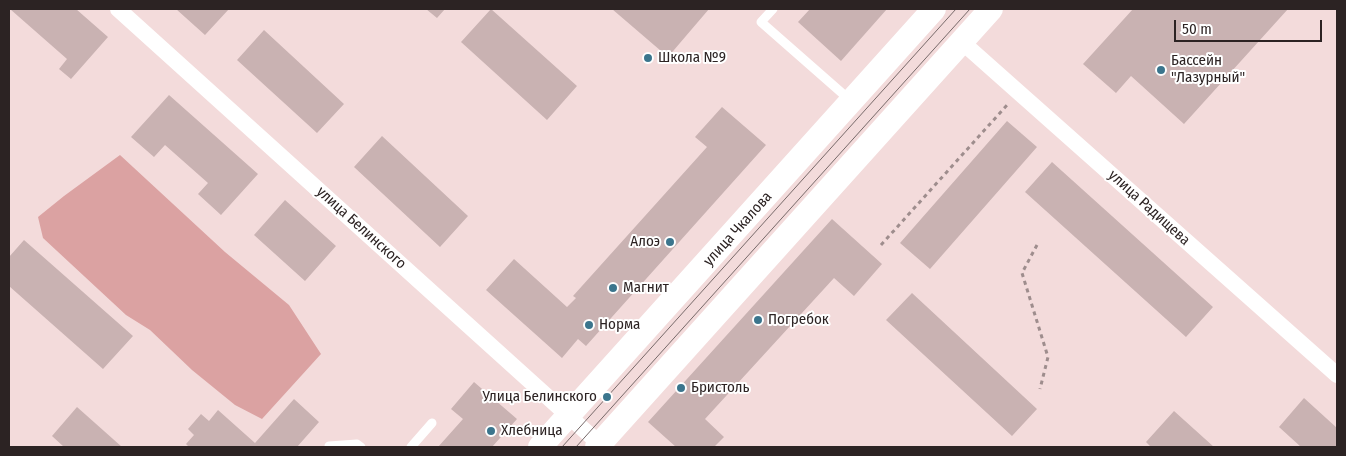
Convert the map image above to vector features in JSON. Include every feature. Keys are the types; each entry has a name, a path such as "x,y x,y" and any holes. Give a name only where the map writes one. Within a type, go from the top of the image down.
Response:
{"main road":[{"name":"улица Чкалова","path":"540,447 934,9"},
{"path":"600,446 992,9"}],"street":[{"name":"улица Белинского","path":"118,9 600,446"},
{"name":"улица Радищева","path":"962,42 1337,374"}],"lane":[{"path":"773,9 761,22 851,102"},
{"path":"411,447 432,423"},
{"path":"329,446 357,444 361,447"}],"path":[{"path":"881,245 1018,92"},
{"path":"1037,245 1022,273 1048,357 1040,389"}],"shaded area":[{"path":"120,155 225,252 289,305 321,354 262,419 235,405 192,370 150,330 126,315 43,238 38,217"}],"building":[{"path":"10,9 76,9 108,37 71,79 59,69 67,59"},
{"path":"176,9 229,9 205,35"},
{"path":"426,9 445,9 437,18"},
{"path":"491,9 577,86 547,120 461,42"},
{"path":"612,9 709,9 668,57"},
{"path":"810,9 887,9 841,61 798,22"},
{"name":"Бассейн \"Лазурный\"","path":"1133,9 1288,9 1184,124 1131,76 1116,93 1083,64"},
{"path":"264,30 344,104 317,133 237,60"},
{"path":"169,95 258,174 221,215 198,194 208,183 165,145 154,157 131,137"},
{"path":"722,107 766,145 586,346 578,339 562,358 486,290 514,259 567,307 576,298 573,296 707,147 695,137"},
{"path":"1007,121 1037,147 930,269 900,243"},
{"path":"382,136 468,216 440,247 354,167"},
{"path":"1052,162 1213,307 1186,337 1025,192"},
{"path":"285,200 336,246 305,281 254,235"},
{"path":"832,219 882,264 854,296 834,278 705,419 724,437 714,447 676,447 648,422"},
{"path":"24,240 133,336 103,369 9,286 9,257"},
{"path":"912,293 1037,409 1012,436 886,320"},
{"path":"474,382 517,419 492,447 438,447 463,419 451,409"},
{"path":"1304,398 1337,428 1337,447 1301,447 1279,427"},
{"path":"294,399 319,422 297,447 189,447 186,444 194,435 188,429 201,414 209,421 218,410 255,443"},
{"path":"77,407 122,447 64,447 52,436"},
{"path":"1174,411 1214,447 1151,447 1146,442"}],"tram line":[{"path":"562,447 956,9"},
{"path":"576,447 970,9"}],"place":[{"name":"Школа №9","path":"648,58"},
{"name":"Бассейн \"Лазурный\"","path":"1161,70"},
{"name":"Алоэ","path":"670,242"},
{"name":"Магнит","path":"613,288"},
{"name":"Погребок","path":"758,320"},
{"name":"Норма","path":"589,325"},
{"name":"Бристоль","path":"681,388"},
{"name":"Улица Белинского","path":"607,397"},
{"name":"Хлебница","path":"491,431"}]}
